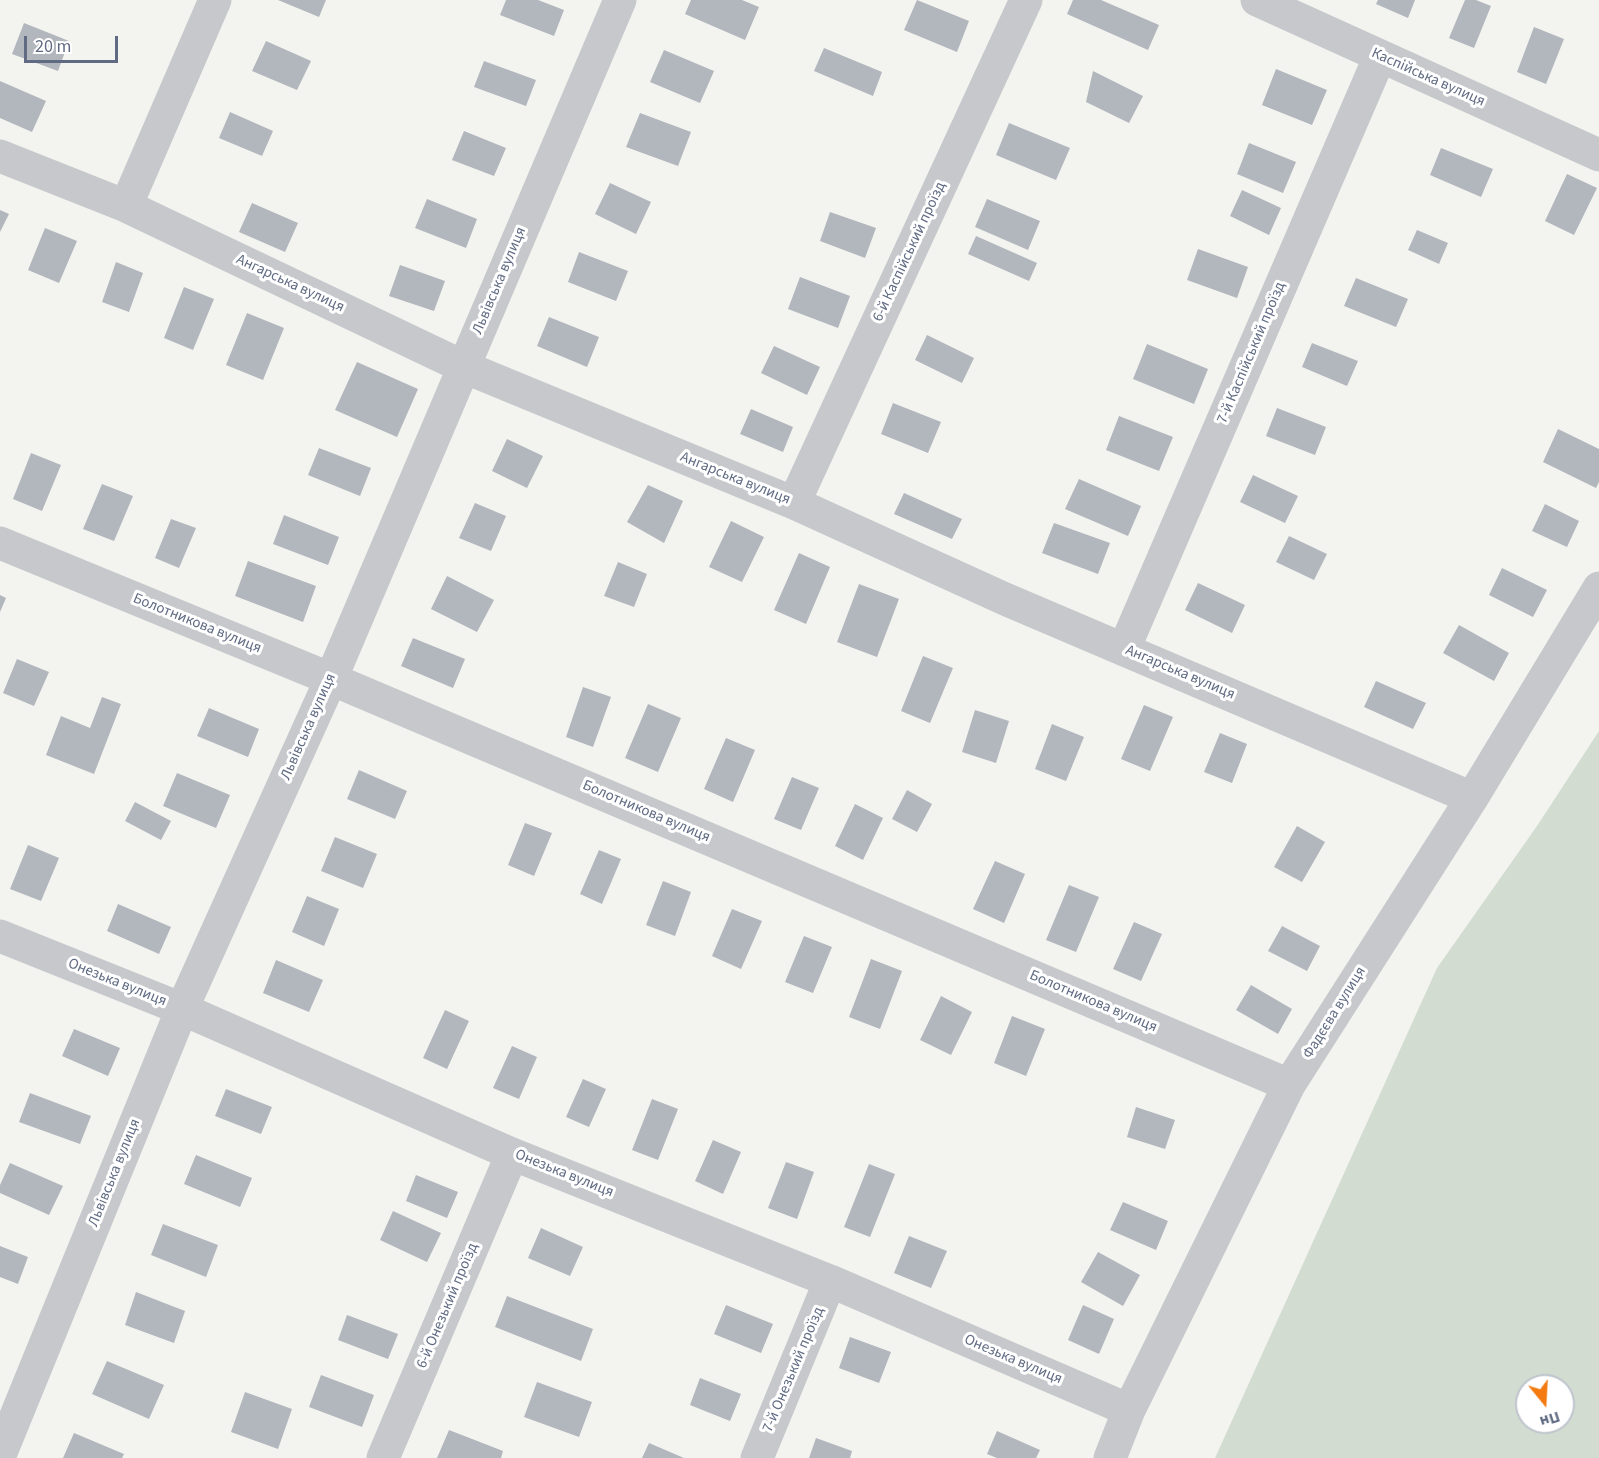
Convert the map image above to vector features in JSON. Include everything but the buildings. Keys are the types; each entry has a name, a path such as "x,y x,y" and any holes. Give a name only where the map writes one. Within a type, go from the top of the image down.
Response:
{"street":[{"path":"126,206 215,0"},
{"name":"Львівська вулиця","path":"0,1455 182,1009 331,679 620,0"},
{"name":"6-й Каспійський проїзд","path":"794,503 1026,0"},
{"name":"Каспійська вулиця","path":"1257,0 1599,155"},
{"name":"7-й Каспійський проїзд","path":"1124,650 1380,56"},
{"name":"Ангарська вулиця","path":"0,156 126,206 464,367 794,503 1005,599 1472,798"},
{"name":"Болотникова вулиця","path":"0,543 331,679 1289,1085"},
{"name":"Фадєєва вулиця","path":"1110,1458 1129,1410 1289,1085 1472,798 1599,588"},
{"name":"Онезька вулиця","path":"0,936 182,1009 512,1154 830,1281 1129,1410"},
{"name":"6-й Онезький проїзд","path":"383,1458 512,1154"},
{"name":"7-й Онезький проїзд","path":"757,1458 830,1281"}],"shaded area":[{"path":"1599,731 1599,1458 1215,1458 1437,968 1537,826"}]}
